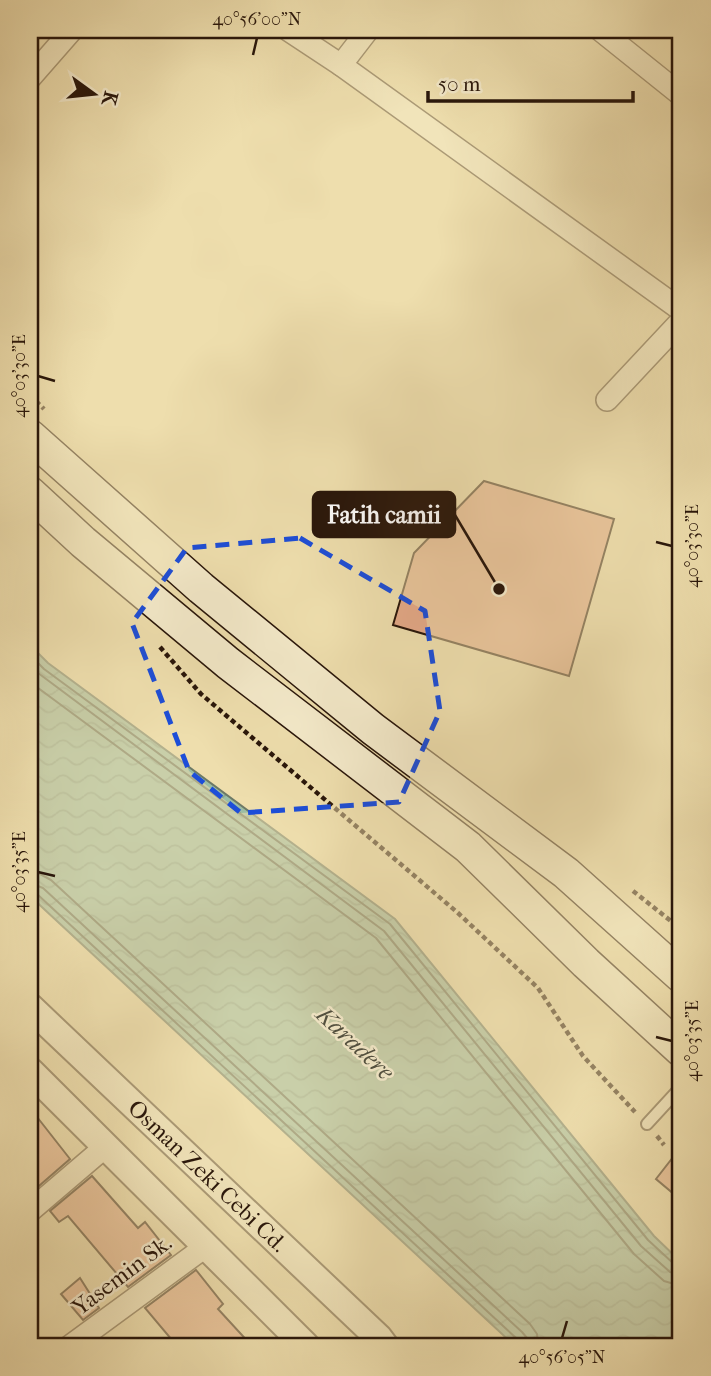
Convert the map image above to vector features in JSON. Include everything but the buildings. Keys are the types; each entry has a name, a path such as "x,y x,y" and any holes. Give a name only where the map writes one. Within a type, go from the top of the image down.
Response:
{"main road":[{"path":"39,424 201,588 373,729 566,873 681,976"},
{"path":"30,493 83,542 228,663 468,847 586,963 681,1050"}],"street":[{"path":"30,78 72,30"},
{"path":"288,30 341,65 681,310"},
{"path":"341,65 368,30"},
{"path":"600,30 681,95"},
{"path":"607,400 681,321"},
{"name":"Osman Zeki Cebi Cd.","path":"30,1007 385,1346"},
{"path":"30,1072 306,1346"},
{"path":"30,1211 105,1147"},
{"name":"Yasemin Sk.","path":"70,1346 205,1247"}],"lane":[{"path":"647,1124 681,1087"}],"path":[{"path":"30,395 39,424"},
{"path":"152,638 201,694 457,913 538,988 583,1056 664,1145"},
{"path":"626,886 681,929"}],"highlighted area":[{"path":"300,538 425,611 440,711 399,802 241,813 189,771 132,623 187,548"}],"water":[{"name":"Karadere","path":"30,645 48,663 395,919 654,1236 681,1262 681,1346 515,1346 30,896"}],"place":[{"name":"Fatih camii","path":"499,589"}]}
